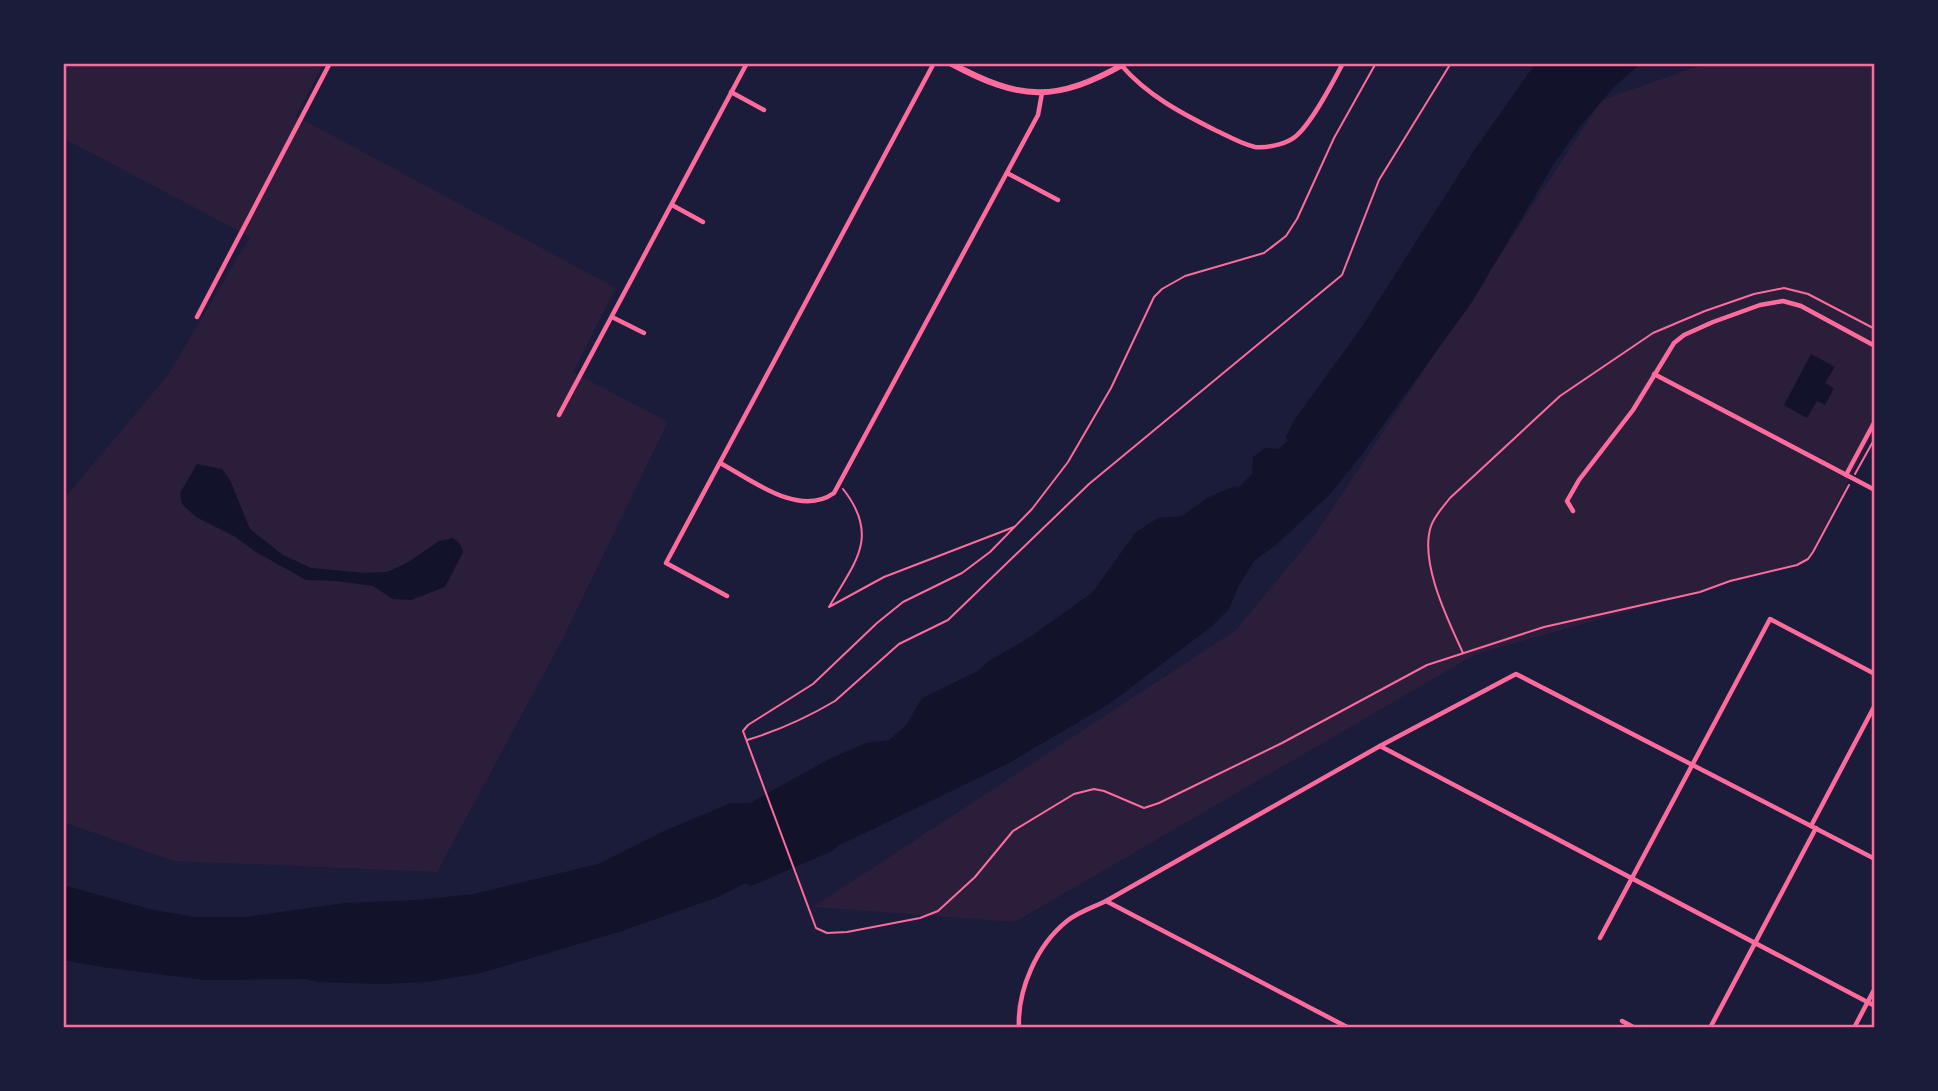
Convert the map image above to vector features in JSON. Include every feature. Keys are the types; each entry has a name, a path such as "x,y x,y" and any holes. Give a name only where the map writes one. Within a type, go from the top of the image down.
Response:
{"street":[{"path":"197,317 330,63"},
{"path":"559,415 747,63"},
{"path":"727,596 666,563 934,63"},
{"path":"950,63 1002,88 1042,93 1085,84 1124,64 1151,93 1177,110 1234,140 1256,147 1287,142 1301,131 1343,63"},
{"path":"731,92 764,110"},
{"path":"720,463 799,502 820,500 834,493 1041,108 1042,93"},
{"path":"1007,173 1058,200"},
{"path":"672,205 703,222"},
{"path":"1573,511 1567,501 1578,480 1633,410 1674,343 1684,335 1725,317 1783,301 1801,306 1875,346"},
{"path":"612,317 644,333"},
{"path":"1654,374 1875,490"},
{"path":"1846,475 1875,421"},
{"path":"1600,938 1770,619 1875,674"},
{"path":"1018,1028 1021,999 1029,973 1049,941 1068,920 1380,746 1516,674 1875,859"},
{"path":"1710,1028 1756,943 1875,705"},
{"path":"1380,746 1875,1006"},
{"path":"1106,901 1349,1028"},
{"path":"1854,1028 1875,988"},
{"path":"1622,1021 1635,1028"}],"path":[{"path":"1376,63 1334,138 1297,219 1286,236 1264,253 1185,276 1162,289 1154,298 1111,388 1068,462 1032,509 990,552 962,573 903,602 877,622 813,684 748,724 743,731 816,928 833,933 933,914 965,887 1013,831 1074,794 1094,789 1111,793 1144,808 1282,743 1416,670 1544,627 1700,592 1797,565 1808,559 1813,552 1875,438"},
{"path":"745,741 782,728 825,707 899,645 948,620 1089,484 1342,275 1380,180 1451,63"},
{"path":"1463,653 1448,620 1429,561 1430,528 1450,498 1560,396 1653,332 1771,289 1784,288 1808,294 1875,329"},
{"path":"840,485 860,514 863,537 856,562 829,607 884,577 1015,526"}],"shaded area":[{"path":"63,63 324,63 296,116 616,288 573,372 668,422 562,640 437,872 174,861 63,822 63,500 168,375 250,237 63,138"},
{"path":"1536,63 1641,63 1614,87 1582,124 1555,162 1472,302 1360,457 1330,494 1276,545 1255,560 1239,585 1229,609 1211,627 1109,704 1009,763 832,851 751,886 746,883 718,897 622,931 481,973 426,982 381,984 318,982 306,979 205,980 63,960 63,885 153,910 195,917 246,917 345,903 474,894 598,864 664,831 731,803 750,803 831,758 866,743 889,740 906,725 922,698 978,671 1092,593 1136,532 1158,518 1182,516 1207,498 1235,486 1239,487 1252,474 1253,457 1265,448 1279,449 1288,441 1286,437 1293,422 1361,328 1475,149"},
{"path":"1707,63 1875,63 1875,429 1807,561 1476,654 1015,922 813,907 1236,630 1317,532 1602,100"},
{"path":"1811,354 1835,367 1825,383 1834,388 1825,405 1817,401 1807,418 1784,405"},
{"path":"197,464 222,469 230,480 250,529 283,555 311,568 365,573 387,572 407,563 439,541 453,538 460,544 463,552 445,587 411,600 393,599 373,586 306,580 256,552 234,536 196,517 182,504 180,493"}]}
